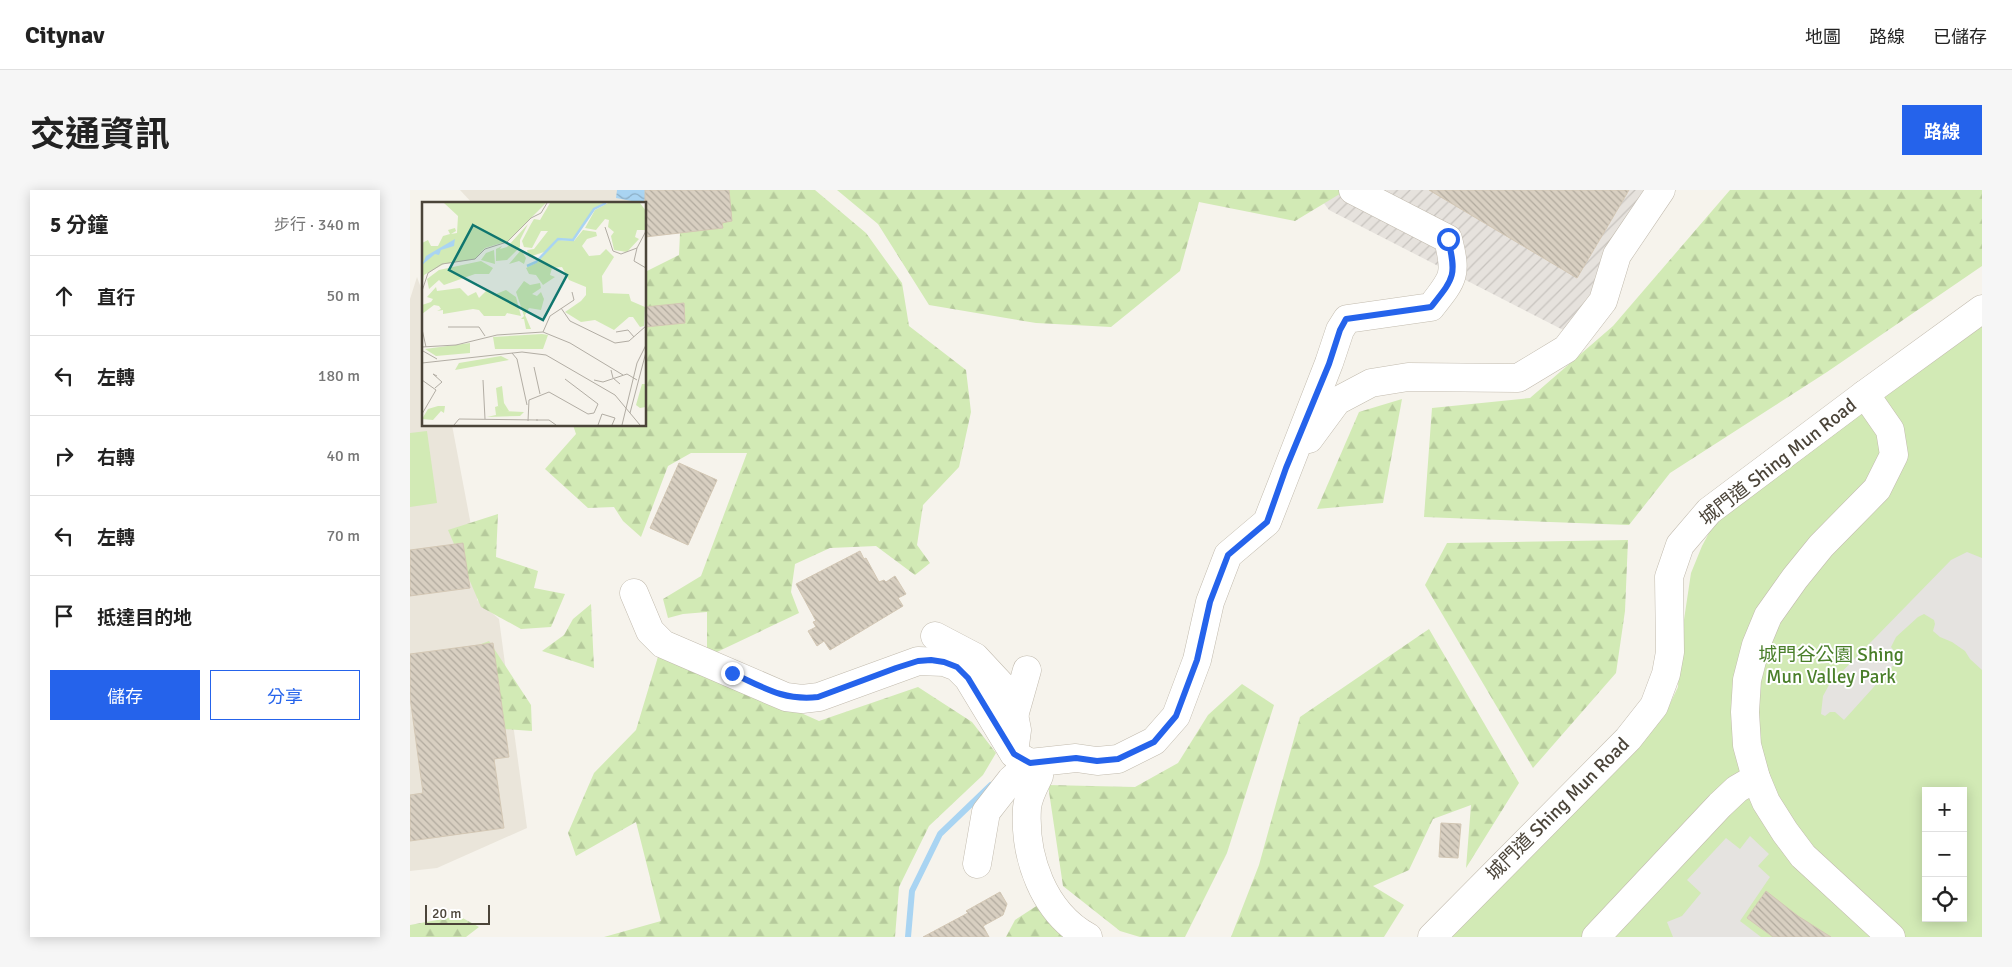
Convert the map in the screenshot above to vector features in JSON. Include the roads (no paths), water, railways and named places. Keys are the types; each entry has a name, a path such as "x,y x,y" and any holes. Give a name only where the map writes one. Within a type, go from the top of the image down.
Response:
{"street":[{"path":"1022,759 1076,758 1097,761 1118,759 1154,742 1176,716 1197,660 1210,602 1228,555 1267,522 1286,468 1346,319 1431,307 1451,283 1454,264 1448,239 1353,190"},
{"path":"1286,468 1337,401 1371,383 1408,377 1518,378 1566,349 1603,301 1617,255 1661,190"},
{"name":"城門道 Shing Mun Road","path":"1432,937 1628,739 1654,706 1666,674 1670,652 1669,576 1680,546 1709,511 1865,394 1982,310"},
{"path":"1865,394 1890,430 1894,455 1877,489 1822,546 1795,578 1768,616 1756,645 1747,680 1744,712 1747,745 1756,778 1766,802 1785,832 1803,856 1891,937"},
{"path":"634,593 650,631 663,644 786,697 802,699 818,697 918,661 944,662 957,667 968,678 1022,759 1036,769 1039,776 1031,792 1027,808 1034,872 1044,892 1063,918 1080,933 1088,937"},
{"path":"935,636 975,657 1002,686 1012,704 1018,730 1022,759 1011,780 986,812 977,864"},
{"path":"1014,716 1027,670"},
{"path":"1596,937 1720,805 1737,789 1756,778"}],"water":[{"path":"617,190 653,190 643,202 616,198"}],"waterway":[{"path":"908,937 912,891 940,834 991,785"}],"park label":[{"name":"城門谷公園 Shing Mun Valley Park","path":"1831,666"}]}
